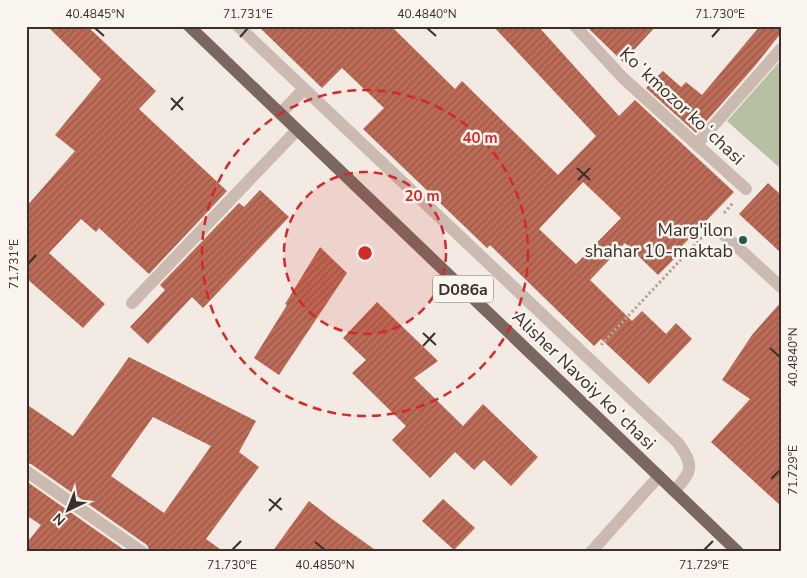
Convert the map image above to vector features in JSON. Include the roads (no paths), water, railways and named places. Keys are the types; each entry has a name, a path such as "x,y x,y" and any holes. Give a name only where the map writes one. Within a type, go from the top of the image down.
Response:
{"main road":[{"name":"Alisher Navoiy koʻchasi","path":"189,26 738,552"}],"street":[{"path":"238,26 678,442 688,457 690,469 686,478 674,491"},
{"name":"Koʻkmozor koʻchasi","path":"575,26 623,78 746,189"},
{"path":"696,144 781,49"},
{"path":"280,114 304,89"},
{"path":"132,303 297,130"},
{"path":"722,233 781,287"},
{"path":"26,471 142,552"},
{"path":"591,552 659,476"}],"place":[{"name":"Marg'ilon shahar 10-maktab","path":"743,240"}]}
